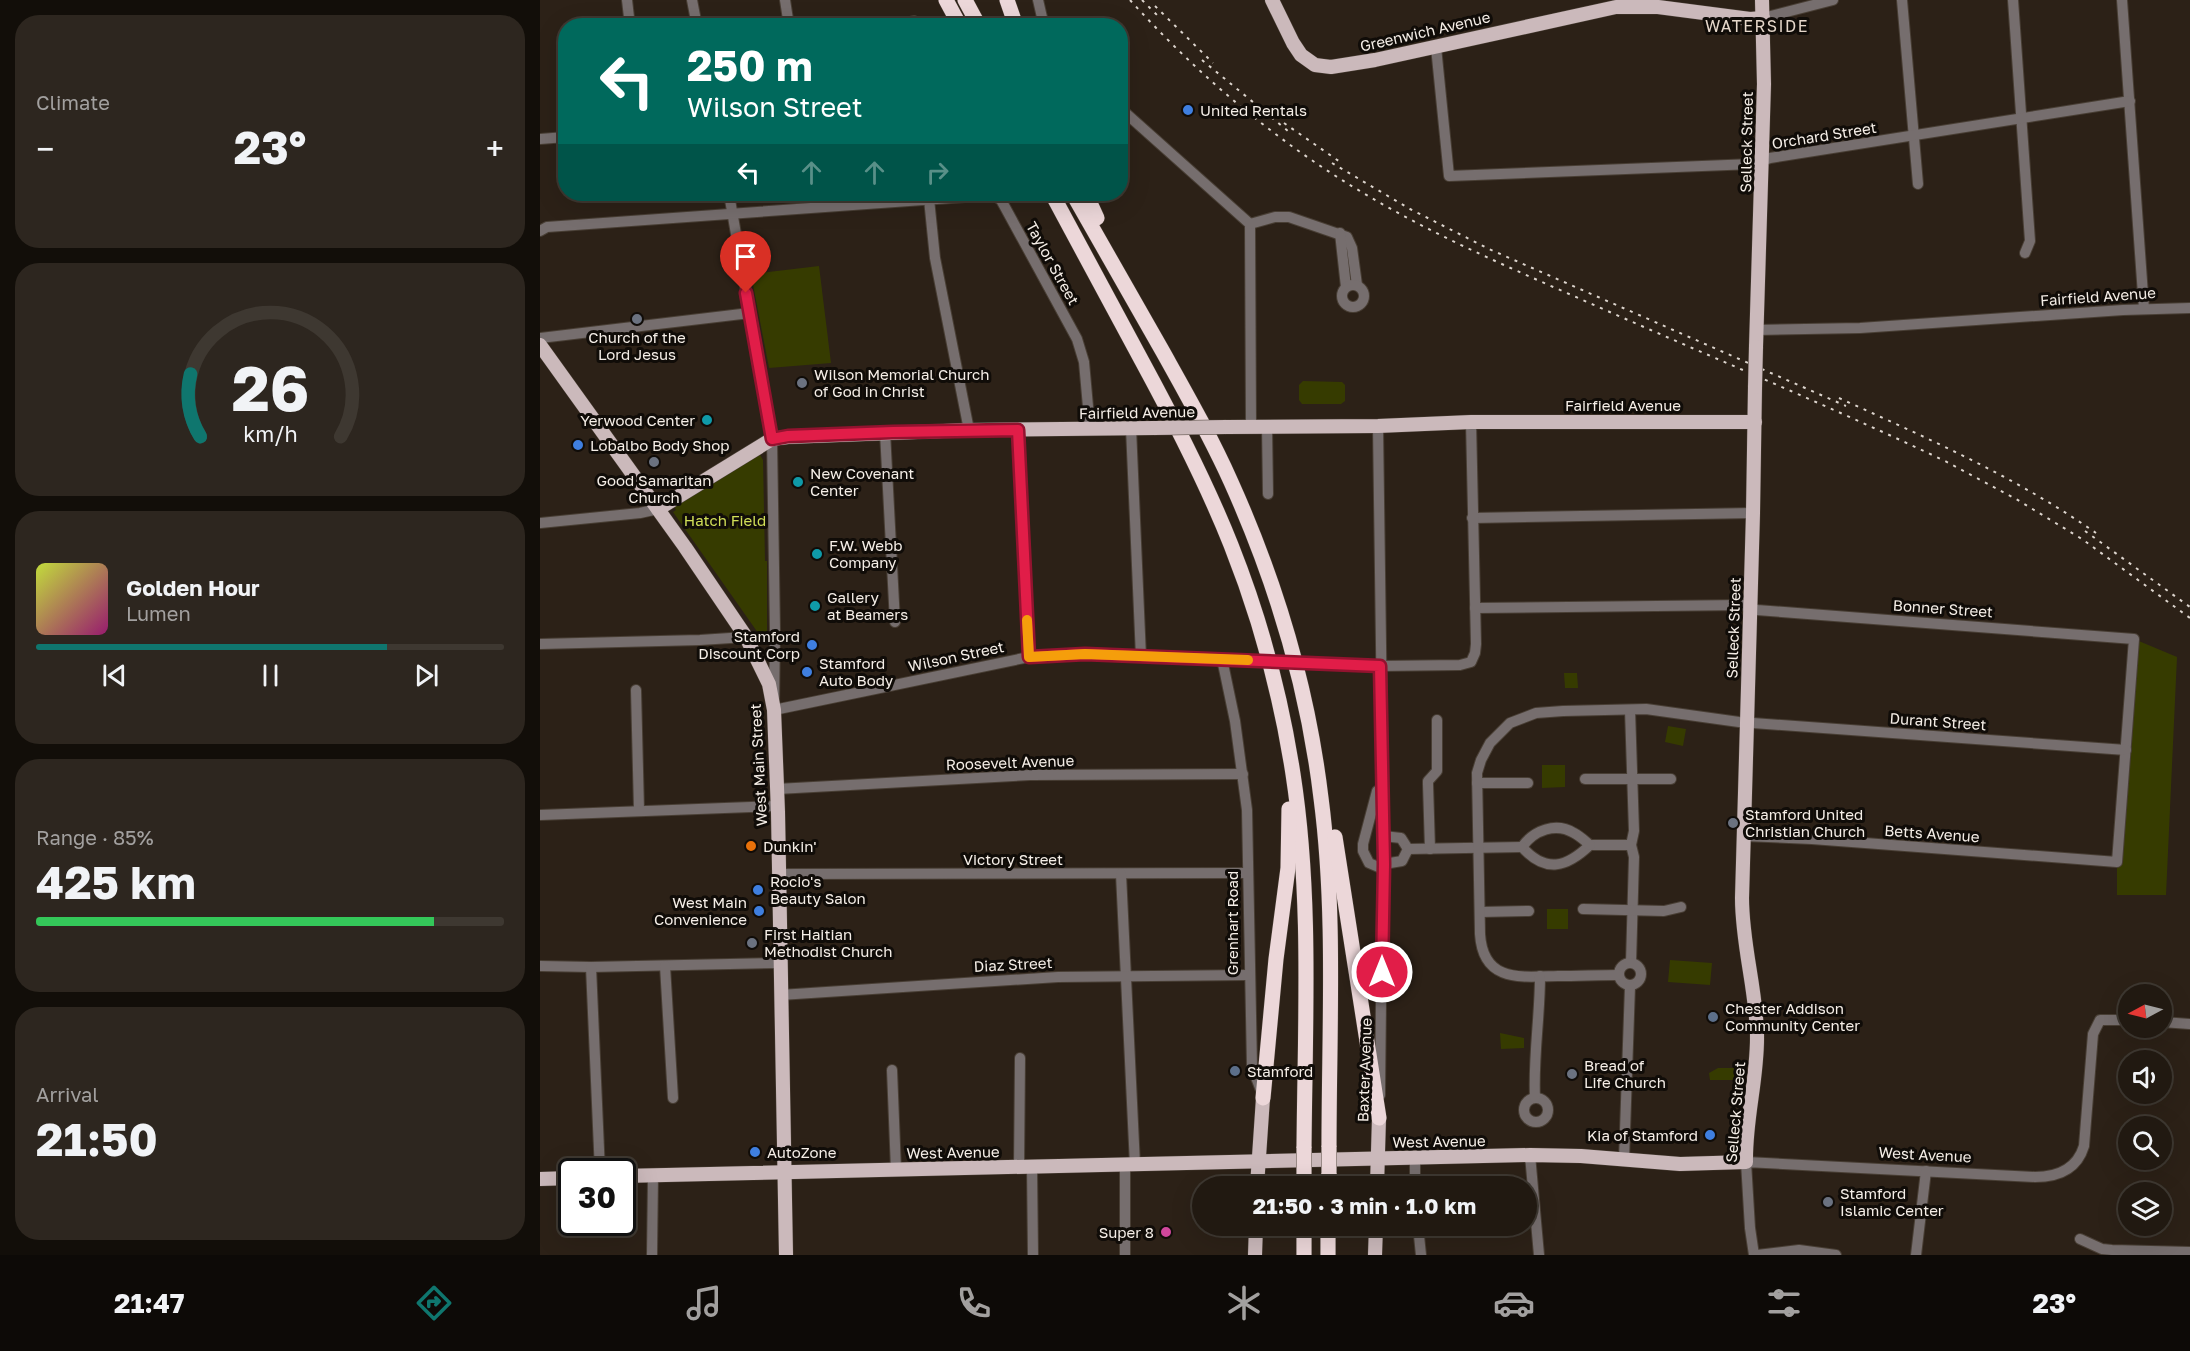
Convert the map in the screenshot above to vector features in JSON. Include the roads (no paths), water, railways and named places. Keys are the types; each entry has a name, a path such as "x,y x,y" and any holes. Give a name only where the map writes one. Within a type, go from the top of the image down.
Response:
{"highway":[{"path":"946,0 956,18"},
{"path":"965,0 975,18"},
{"path":"1006,0 1013,18"},
{"path":"1056,201 1173,419 1220,518 1257,620 1276,687 1288,746 1299,824 1304,894 1304,1176"},
{"path":"1077,201 1204,427 1242,507 1281,611 1332,812 1341,885 1379,1118"},
{"path":"1089,201 1131,295"},
{"path":"1306,708 1321,797 1329,887 1328,1176"},
{"path":"1263,1098 1276,959 1288,868 1288,746"},
{"path":"1304,1236 1304,1255"},
{"path":"1328,1236 1328,1255"}],"main road":[{"name":"Greenwich Avenue","path":"1272,0 1298,51 1307,60 1319,66 1331,67 1624,6 1658,7 1750,19 1763,18"},
{"name":"Selleck Street","path":"1746,1162 1757,1034 1742,924 1762,160 1762,0"},
{"name":"West Main Street","path":"540,345 658,509 746,637 769,684 774,710 778,806 786,1255"},
{"name":"Fairfield Avenue","path":"658,509 772,439 788,436 969,430 1378,426 1471,422 1755,422"},
{"name":"Grenhart Road","path":"1258,1176 1263,1098"},
{"name":"Baxter Avenue","path":"1377,1176 1379,1118"},
{"name":"West Avenue","path":"636,1176 1530,1155 1683,1164 1746,1162"},
{"path":"540,1179 558,1178"},
{"path":"1255,1255 1256,1236"},
{"path":"1375,1255 1376,1236"}],"street":[{"path":"627,0 629,18"},
{"path":"692,0 695,18"},
{"path":"785,0 788,18"},
{"path":"1038,0 1042,18"},
{"path":"1763,18 1833,0"},
{"path":"1902,0 1918,184"},
{"path":"2013,0 2030,241 2025,253"},
{"path":"2122,0 2144,309"},
{"name":"Orchard Street","path":"1436,46 1449,176 1753,164 1762,160 2130,101"},
{"path":"1128,115 1250,224 1251,427"},
{"path":"540,140 558,138"},
{"path":"730,201 772,439 774,710"},
{"name":"Taylor Street","path":"540,231 546,227 903,201"},
{"path":"929,201 935,258 969,430"},
{"name":"Taylor Street","path":"1001,201 1077,339 1084,362 1090,429"},
{"path":"1250,224 1275,217 1289,217 1347,237 1352,248 1351,286"},
{"name":"Fairfield Avenue","path":"1756,330 1860,328 2190,308"},
{"path":"540,338 750,313"},
{"path":"1471,422 1475,608"},
{"path":"1267,426 1268,495"},
{"name":"Baxter Avenue","path":"1378,426 1383,836 1382,1038 1379,1118"},
{"path":"1131,428 1141,657"},
{"path":"1018,430 1029,657"},
{"path":"885,432 895,622"},
{"name":"Fairfield Avenue","path":"540,523 640,513 658,509"},
{"path":"1472,518 1753,513"},
{"name":"Bonner Street","path":"1475,608 1743,605 1757,610 2134,639 2126,750"},
{"name":"Wilson Street","path":"774,710 1029,657 1085,654 1380,666 1460,665 1471,663 1475,653 1475,608"},
{"path":"759,660 769,651 775,631"},
{"path":"540,644 746,637"},
{"name":"Grenhart Road","path":"1222,659 1235,721 1247,810 1248,975 1252,1066 1263,1098"},
{"path":"636,690 639,810"},
{"path":"1630,710 1634,831 1631,845 1634,857 1631,963"},
{"name":"Durant Street","path":"1477,783 1480,760 1490,743 1503,729 1527,715 1563,711 1673,712 1747,722 2126,750"},
{"path":"1430,849 1428,784 1437,771 1437,720"},
{"name":"Betts Avenue","path":"1744,836 2117,862 2126,750"},
{"path":"1382,758 1376,801 1363,851 1369,863 1383,867 1402,861 1408,849"},
{"name":"Roosevelt Avenue","path":"777,789 1030,775 1243,774"},
{"path":"1585,779 1671,779"},
{"path":"1528,783 1477,783 1481,944 1490,963 1500,972 1512,976 1619,975"},
{"path":"540,814 778,806"},
{"path":"1408,849 1522,847 1539,832 1555,828 1575,833 1590,845 1631,845"},
{"path":"1383,836 1401,838 1408,849"},
{"path":"1522,847 1539,861 1557,864 1574,859 1590,845"},
{"name":"Victory Street","path":"779,874 1248,873"},
{"path":"1120,874 1130,1165 1125,1255"},
{"path":"1583,909 1664,911 1681,907"},
{"path":"1480,912 1529,911"},
{"path":"540,966 779,963"},
{"path":"1631,963 1640,967 1642,977 1635,985 1630,986 1625,984 1619,975 1622,966 1631,963"},
{"path":"665,966 673,1098"},
{"path":"591,967 599,1158"},
{"name":"Diaz Street","path":"780,995 1058,977 1248,975"},
{"path":"1535,1098 1535,1048 1540,1004 1540,976"},
{"path":"1624,1160 1630,986"},
{"name":"West Avenue","path":"1746,1162 2044,1177 2059,1173 2074,1166 2084,1146 2093,1034 2100,1020 2118,1020"},
{"path":"2172,1023 2190,1024"},
{"path":"1020,1058 1033,1255"},
{"path":"892,1070 896,1170"},
{"path":"1530,1155 1539,1255"},
{"path":"1415,1158 1415,1176"},
{"name":"Selleck Street","path":"1746,1162 1749,1222 1756,1255"},
{"path":"1916,1255 1926,1171"},
{"path":"652,1255 653,1175"},
{"path":"1419,1236 1422,1255"},
{"path":"2080,1239 2112,1250 2190,1252"},
{"path":"1756,1255 1798,1250 1836,1255"}],"railway":[{"path":"1130,0 1181,53 1264,126 1324,169 1382,204 1492,259 1945,461 2016,499 2082,539 2190,618"},
{"path":"1142,0 1158,16"},
{"path":"1155,6 1213,63"},
{"path":"1202,60 1288,131"},
{"path":"1284,123 1343,164"},
{"path":"1332,163 1410,209 1489,249 1846,406"},
{"path":"1839,398 2003,476 2096,533"},
{"path":"2085,531 2190,607"}],"place":[{"name":"United Rentals","path":"1188,110"},
{"name":"Church of the Lord Jesus","path":"637,319"},
{"name":"Wilson Memorial Church of God in Christ","path":"802,383"},
{"name":"Yerwood Center","path":"707,420"},
{"name":"Lobalbo Body Shop","path":"578,445"},
{"name":"Good Samaritan Church","path":"654,462"},
{"name":"New Covenant Center","path":"798,482"},
{"name":"F.W. Webb Company","path":"817,554"},
{"name":"Gallery at Beamers","path":"815,606"},
{"name":"Stamford Discount Corp","path":"812,645"},
{"name":"Stamford Auto Body","path":"807,672"},
{"name":"Stamford United Christian Church","path":"1733,823"},
{"name":"Dunkin'","path":"751,846"},
{"name":"Rocio's Beauty Salon","path":"758,890"},
{"name":"West Main Convenience","path":"759,911"},
{"name":"First Haitian Methodist Church","path":"752,943"},
{"name":"Chester Addison Community Center","path":"1713,1017"},
{"name":"Stamford","path":"1235,1071"},
{"name":"Bread of Life Church","path":"1572,1074"},
{"name":"Kia of Stamford","path":"1710,1135"},
{"name":"AutoZone","path":"755,1152"},
{"name":"Stamford Islamic Center","path":"1828,1202"},
{"name":"Super 8","path":"1166,1232"}],"district":[{"name":"WATERSIDE","path":"1757,26"}],"park label":[{"name":"Hatch Field","path":"725,520"}]}
